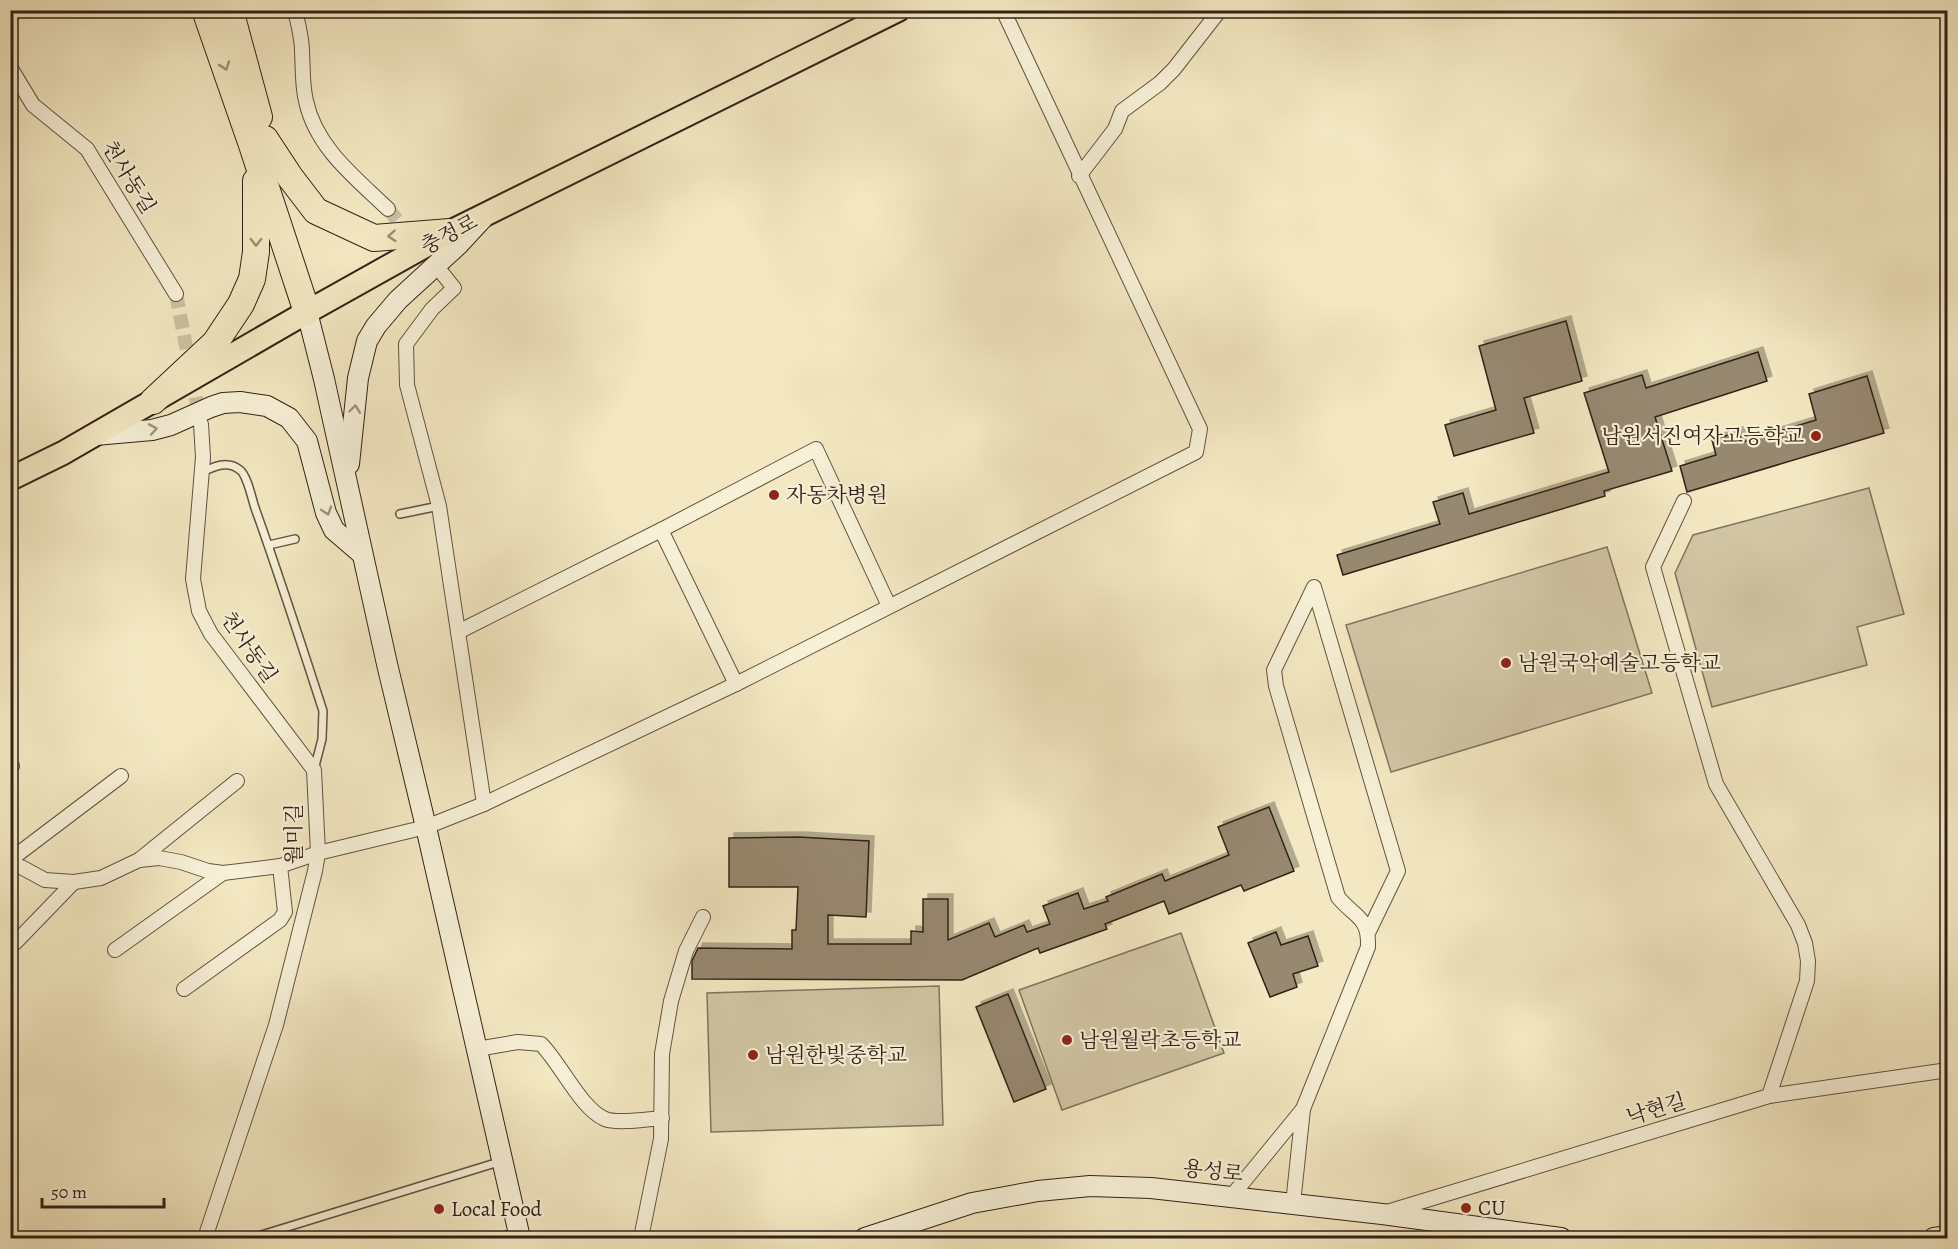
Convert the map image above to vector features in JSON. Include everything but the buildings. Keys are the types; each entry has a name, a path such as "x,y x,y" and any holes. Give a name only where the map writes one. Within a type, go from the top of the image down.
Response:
{"highway":[{"path":"205,10 258,140 316,212 374,238 450,232"},
{"path":"230,10 258,140 307,312"},
{"path":"153,401 215,343 241,304 252,279 256,252 258,140"}],"main road":[{"name":"충정로","path":"10,478 63,453 450,232 898,10"}],"street":[{"path":"296,10 306,103 315,127 334,158 388,209"},
{"path":"139,860 159,858 181,861 208,871 223,873 280,866 426,827 484,804 736,684 1196,452 1200,429 1002,10"},
{"path":"1079,176 1115,129 1122,111 1160,83 1174,69 1220,10"},
{"name":"천사동길","path":"10,67 33,105 87,149 176,294"},
{"path":"348,488 358,378 367,341 376,326 398,300 458,245 486,214"},
{"path":"442,273 454,288 432,309 406,344 407,385 439,506 484,804"},
{"path":"307,312 519,1235"},
{"path":"95,435 152,430 171,425 223,403 240,402 267,406 289,418 307,441 334,530 362,554"},
{"name":"천사동길","path":"201,424 201,473 192,579 199,610 211,634 314,770"},
{"path":"458,632 816,449 889,606"},
{"path":"1684,501 1653,567 1716,784 1798,924 1805,943 1808,961 1807,981 1769,1096"},
{"path":"661,530 736,684"},
{"path":"1293,1204 1303,1109 1368,947 1368,933 1364,921 1348,909 1338,897 1276,686 1274,670 1314,587 1398,871 1368,933"},
{"name":"월미길","path":"205,1239 276,1024 315,871 318,854 314,770"},
{"path":"121,776 10,862 45,880 74,882 100,878 139,860 237,781"},
{"path":"184,989 280,920 285,912 280,866"},
{"path":"115,950 223,873"},
{"path":"15,943 74,882"},
{"path":"641,1239 661,1139 662,1054 671,1001 686,951 703,917"},
{"path":"477,1049 518,1042 542,1044 584,1101 606,1119 662,1118"},
{"name":"낙현길","path":"1382,1214 1769,1096 1947,1070"},
{"path":"1231,1197 1303,1109"},
{"name":"용성로","path":"865,1239 972,1203 1038,1191 1090,1186 1151,1188 1231,1197 1382,1214 1561,1239"},
{"path":"1934,1239 1947,1236"}],"lane":[{"name":"월미길","path":"201,473 211,467 225,464 242,471 269,545 323,711 321,739 314,770"},
{"path":"399,514 439,506"},
{"path":"269,545 294,539"},
{"path":"258,1239 255,1237 502,1161"},
{"path":"493,1239 519,1235"}],"shaded area":[{"path":"1869,488 1904,614 1857,627 1867,665 1712,707 1675,573 1693,535"},
{"path":"1607,547 1652,693 1391,772 1346,625"},
{"path":"1181,933 1224,1053 1062,1110 1019,990"},
{"path":"939,986 943,1125 711,1132 707,993"}],"tunnel":[{"path":"388,209 441,272"},
{"path":"176,294 200,419"}],"place":[{"name":"남원서진여자고등학교","path":"1816,436"},
{"name":"자동차병원","path":"774,495"},
{"name":"남원국악예술고등학교","path":"1506,663"},
{"name":"남원월락초등학교","path":"1067,1040"},
{"name":"남원한빛중학교","path":"753,1055"},
{"name":"CU","path":"1466,1208"},
{"name":"Local Food","path":"439,1209"}]}
